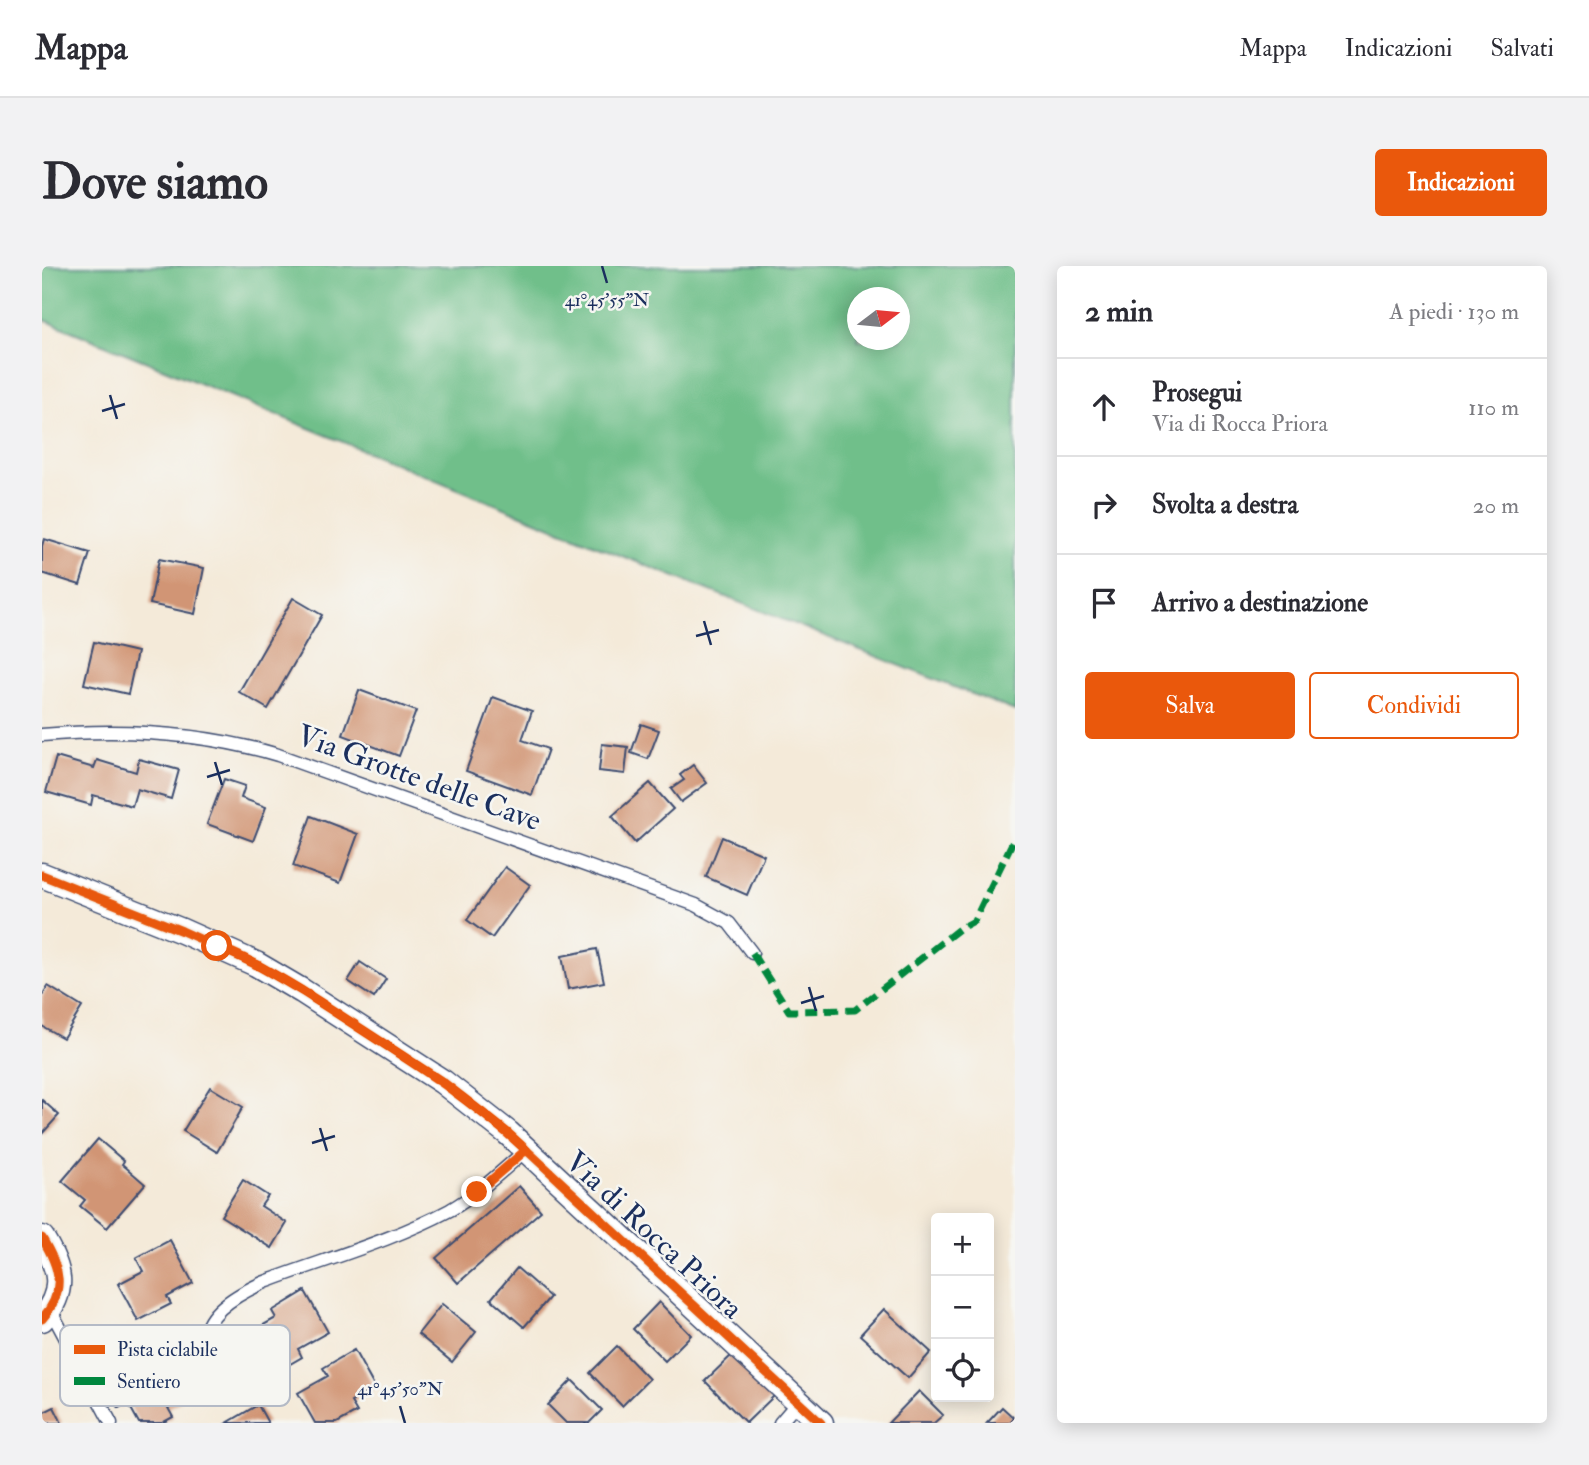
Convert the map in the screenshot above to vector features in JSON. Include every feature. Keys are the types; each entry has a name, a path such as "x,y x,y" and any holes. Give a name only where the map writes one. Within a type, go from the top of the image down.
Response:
{"street":[{"name":"Via di Rocca Priora","path":"42,875 199,938 275,975 443,1082 485,1113 821,1423"},
{"path":"42,1238 54,1259 59,1289 46,1314"}],"lane":[{"name":"Via Grotte delle Cave","path":"42,735 108,731 174,734 238,744 278,755 696,905 729,923 752,953"},
{"path":"210,1325 215,1316 241,1294 265,1282 435,1217 477,1192 526,1150"},
{"path":"46,1314 60,1337"},
{"path":"780,1423 798,1402"},
{"path":"101,1406 111,1423"}],"green space":[{"path":"42,266 1015,266 1015,711 627,558 42,319"}],"building":[{"path":"44,539 90,553 80,585 42,573"},
{"path":"159,559 204,568 195,614 150,604"},
{"path":"293,598 322,615 268,709 239,692"},
{"path":"94,642 137,652 128,694 84,684"},
{"path":"359,690 416,711 399,756 343,735"},
{"path":"493,697 532,711 522,740 548,749 532,795 466,771"},
{"path":"641,724 659,730 648,759 631,753"},
{"path":"602,744 628,747 625,774 599,771"},
{"path":"56,757 94,768 97,760 136,772 139,759 179,770 171,799 137,789 132,806 93,795 91,805 46,792"},
{"path":"693,765 707,783 681,802 671,789 684,780 680,775"},
{"path":"224,779 245,786 241,798 266,807 253,841 207,824"},
{"path":"650,783 673,809 635,843 612,816"},
{"path":"311,816 358,834 340,883 293,866"},
{"path":"722,837 764,855 747,895 706,877"},
{"path":"505,867 530,885 492,938 467,920"},
{"path":"597,949 604,982 568,989 562,956"},
{"path":"360,962 386,979 374,998 348,981"},
{"path":"48,986 82,1007 63,1038 42,1026 42,996"},
{"path":"210,1087 243,1107 217,1152 183,1131"},
{"path":"42,1100 59,1115 42,1134"},
{"path":"98,1139 145,1184 107,1228 80,1206 85,1200 62,1181"},
{"path":"243,1180 268,1196 261,1206 287,1223 272,1248 221,1216"},
{"path":"519,1186 541,1211 458,1283 436,1258"},
{"path":"170,1240 193,1283 167,1297 171,1304 138,1321 118,1284 143,1271 136,1258"},
{"path":"517,1268 550,1297 524,1327 491,1299"},
{"path":"305,1291 328,1332 298,1349 302,1357 290,1364 290,1325 263,1325 276,1318 272,1311"},
{"path":"659,1302 691,1335 665,1361 633,1329"},
{"path":"442,1304 476,1332 452,1362 418,1334"},
{"path":"884,1309 931,1352 908,1378 860,1335"},
{"path":"617,1346 649,1379 622,1406 590,1373"},
{"path":"354,1350 375,1388 351,1402 357,1412 337,1423 315,1423 298,1393 328,1376 323,1368"},
{"path":"734,1353 775,1395 746,1423 705,1381"},
{"path":"572,1380 602,1410 589,1423 566,1423 548,1405"},
{"path":"919,1391 943,1415 934,1423 888,1423"},
{"path":"130,1406 172,1406 168,1408 173,1417 162,1423 139,1423"},
{"path":"259,1406 268,1423 227,1423"},
{"path":"54,1407 62,1423 42,1423 42,1413"},
{"path":"1002,1407 1014,1418 1010,1423 987,1423"}],"marked path":[{"path":"752,953 789,1011 855,1010 959,929 974,921 1015,837"}],"cycle path":[{"path":"42,875 256,964 443,1082 508,1133 821,1423"},
{"path":"42,1238 57,1269 58,1279 55,1298 42,1319"}],"route":[{"path":"217,946 288,982 443,1082 485,1113 526,1150 477,1192"}]}
